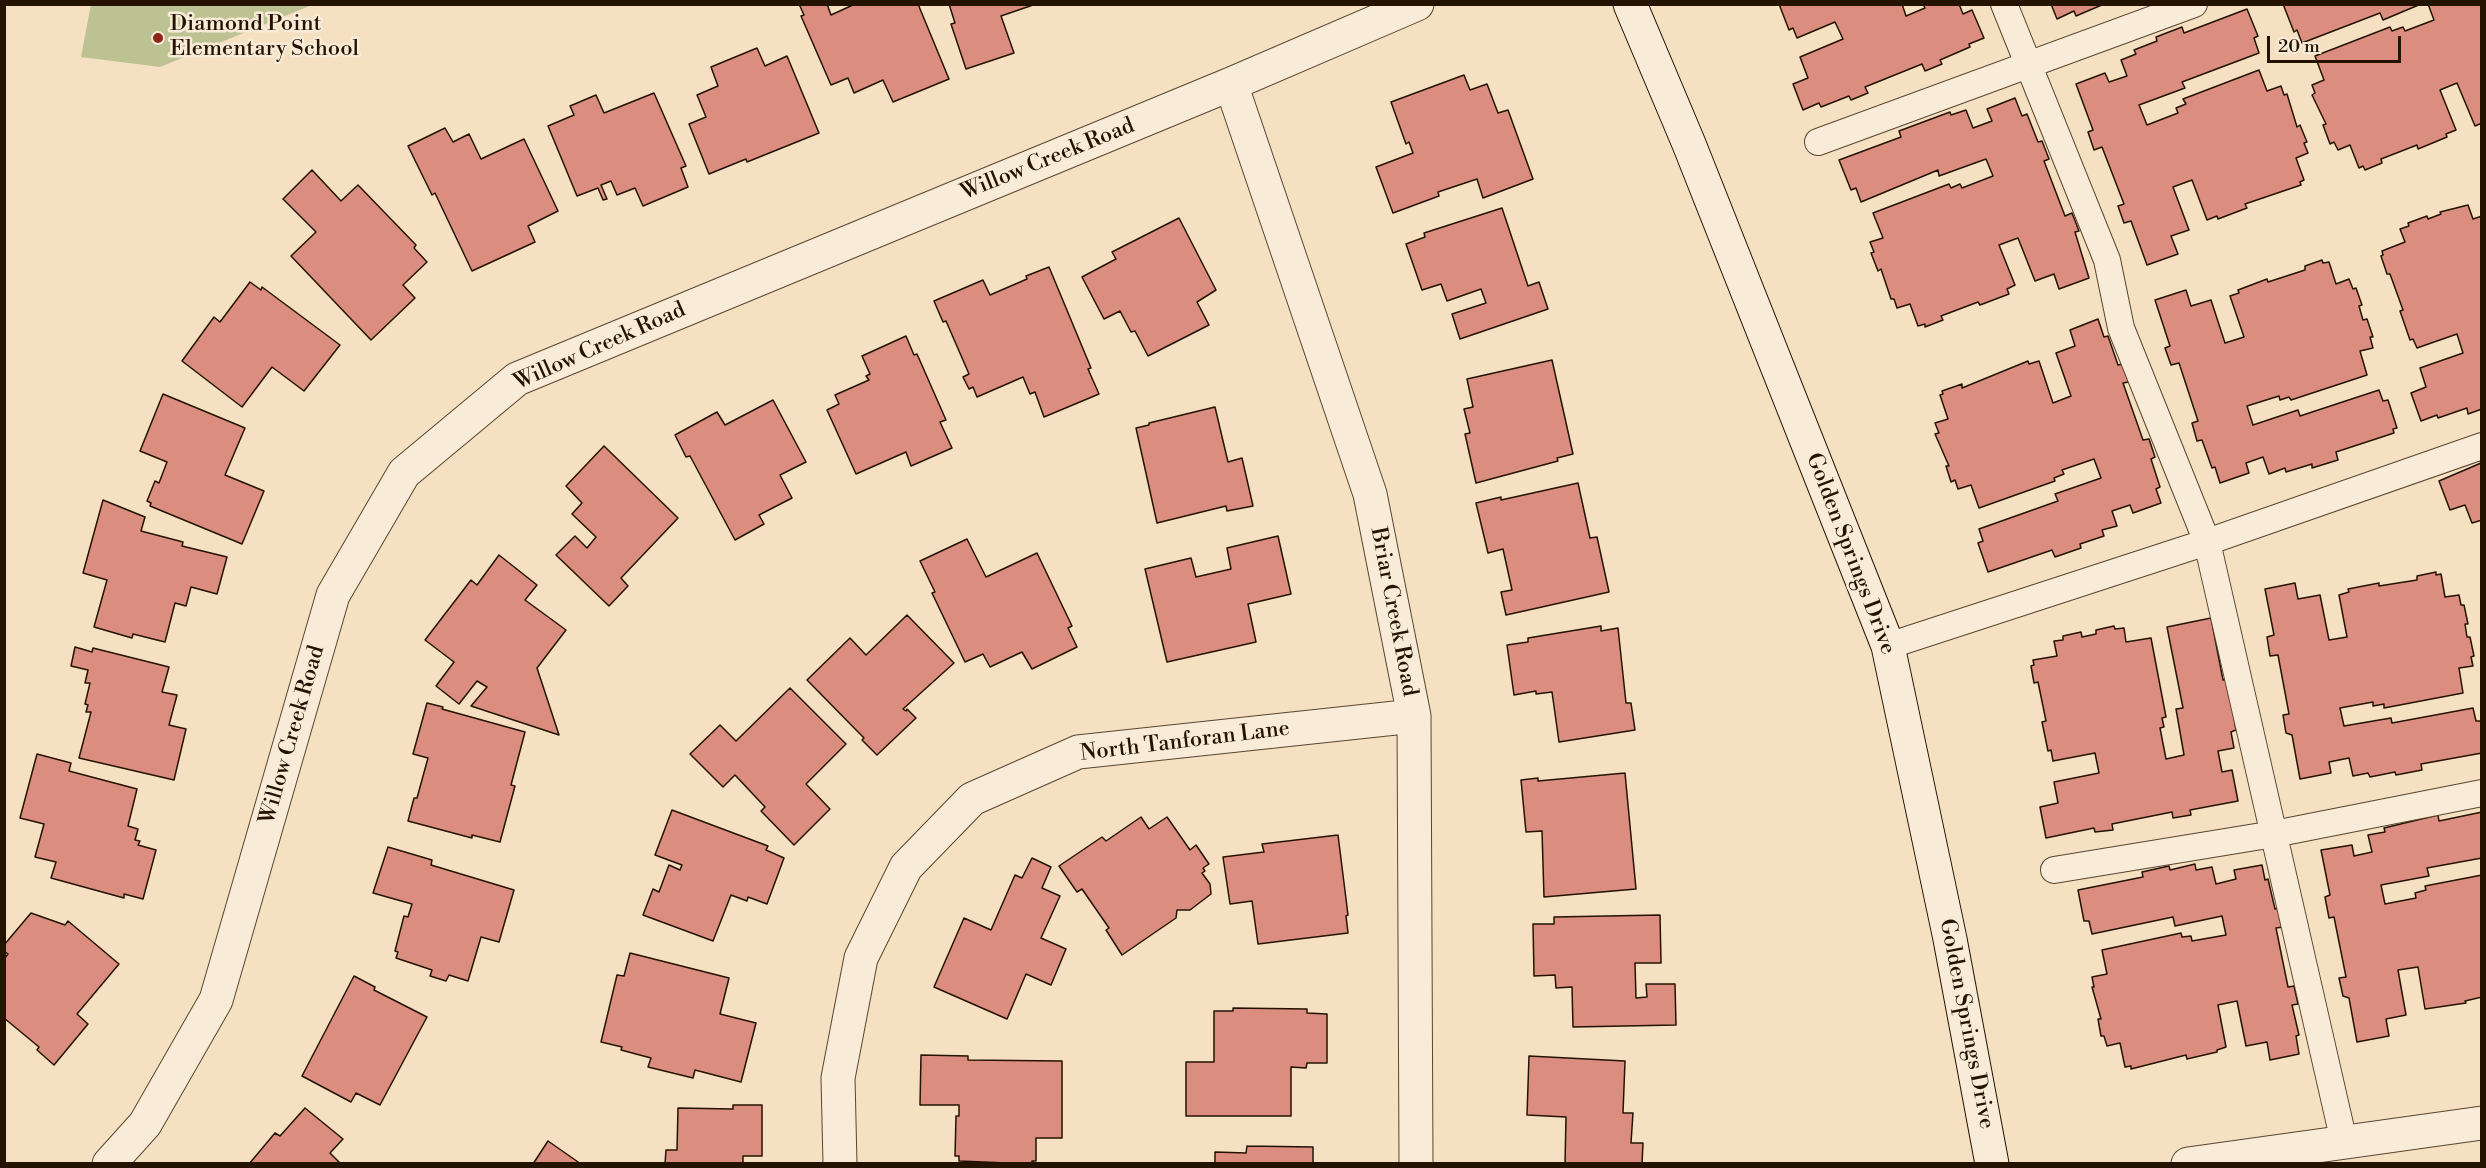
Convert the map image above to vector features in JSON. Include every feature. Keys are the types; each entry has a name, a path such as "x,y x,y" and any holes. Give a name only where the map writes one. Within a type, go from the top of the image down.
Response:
{"street":[{"name":"Willow Creek Road","path":"109,1164 145,1124 216,1000 333,595 404,473 517,379 1232,84 1417,4"},
{"name":"Golden Springs Drive","path":"1630,4 1689,144 1888,646 1950,939 1992,1164"},
{"name":"Briar Creek Road","path":"1232,84 1370,494 1414,716 1416,1164"},
{"name":"North Tanforan Lane","path":"840,1164 838,1078 861,958 906,867 972,799 1078,752 1414,716"},
{"path":"2188,1164 2481,1124"}],"lane":[{"path":"2004,4 2107,260 2121,328 2207,542 2344,1142"},
{"path":"1818,142 2194,4"},
{"path":"1888,646 2207,542 2481,446"},
{"path":"2054,870 2274,834 2481,793"}],"green space":[{"path":"91,4 312,5 160,67 81,57"}],"building":[{"path":"799,4 827,4 831,15 855,4 918,4 949,79 893,102 883,80 854,93 848,78 831,85 801,16 804,15"},
{"path":"949,4 1036,4 1001,16 1014,53 966,69 951,24 955,23"},
{"path":"1779,4 1902,4 1906,16 1925,8 1923,4 1959,4 1963,14 1972,10 1984,38 1940,60 1942,64 1925,71 1922,64 1865,87 1868,93 1851,100 1849,96 1821,107 1819,103 1803,110 1793,84 1808,78 1800,57 1843,39 1835,22 1797,38 1793,28 1789,30"},
{"path":"2051,4 2104,4 2076,16 2074,11 2057,19"},
{"path":"2283,4 2421,4 2383,20 2380,13 2302,43 2297,30 2294,32"},
{"path":"2428,4 2482,4 2482,123 2475,126 2457,83 2440,90 2456,130 2446,134 2447,137 2418,149 2417,145 2381,159 2382,163 2365,170 2363,166 2359,168 2350,145 2338,150 2334,142 2330,144 2323,125 2326,124 2312,95 2315,93 2312,85 2324,80 2315,56 2390,27 2392,31 2403,27 2405,31 2434,20"},
{"path":"2247,9 2258,36 2254,38 2259,53 2182,82 2185,88 2139,105 2147,125 2178,113 2176,108 2186,104 2183,99 2259,70 2267,91 2281,86 2284,95 2287,94 2297,127 2300,125 2307,142 2304,143 2308,153 2296,158 2304,180 2300,182 2301,185 2245,204 2247,208 2218,219 2217,216 2207,220 2192,180 2173,187 2189,230 2171,236 2178,254 2147,265 2131,221 2124,223 2118,206 2124,204 2102,147 2094,150 2088,132 2093,130 2076,84 2105,73 2109,82 2127,76 2121,60 2136,54 2134,50 2157,41 2156,37 2182,27 2184,33"},
{"path":"757,48 765,66 787,56 819,133 747,162 746,159 709,174 689,124 706,117 697,95 718,86 711,67"},
{"path":"1464,75 1470,90 1487,84 1498,113 1508,110 1533,179 1483,198 1477,179 1438,192 1439,196 1393,213 1376,167 1413,153 1409,142 1406,144 1391,102"},
{"path":"654,93 686,166 681,168 688,187 643,206 635,188 617,195 611,181 601,185 607,199 603,200 598,188 577,196 548,126 574,115 570,106 596,95 604,113"},
{"path":"2015,98 2022,116 2027,114 2038,142 2042,141 2049,159 2044,161 2065,216 2072,213 2079,231 2075,232 2089,278 2059,289 2054,274 2035,281 2018,238 1999,245 2015,285 2007,289 2009,294 1980,305 1978,302 1941,316 1943,320 1925,327 1925,324 1918,326 1910,304 1897,308 1894,299 1891,299 1881,269 1878,271 1871,253 1874,252 1870,242 1883,238 1873,213 1949,184 1951,188 1960,184 1962,188 1993,176 1986,159 1939,176 1938,170 1861,202 1856,188 1851,190 1839,160 1901,137 1899,131 1950,112 1951,115 1966,110 1973,128 1992,121 1987,109"},
{"path":"445,128 453,142 469,134 481,159 524,139 558,211 528,226 535,242 472,271 435,193 432,195 408,146"},
{"path":"312,170 341,201 358,185 416,245 414,248 427,262 403,285 415,298 371,340 291,256 316,232 283,199"},
{"path":"2468,205 2473,219 2482,216 2482,409 2468,414 2467,408 2421,421 2411,393 2426,387 2420,368 2463,353 2457,334 2417,348 2413,339 2410,340 2400,311 2403,310 2381,256 2382,251 2405,242 2400,229 2409,226 2408,223 2427,216 2428,219 2441,214 2440,212"},
{"path":"1502,208 1528,286 1539,282 1548,309 1460,339 1452,314 1486,303 1481,289 1447,301 1441,284 1422,290 1406,244 1425,237 1424,233"},
{"path":"1179,218 1216,290 1197,302 1209,325 1148,356 1135,331 1131,332 1120,311 1104,319 1082,277 1116,259 1112,252"},
{"path":"2322,260 2323,263 2329,262 2336,284 2349,279 2353,289 2356,288 2362,305 2359,306 2363,320 2367,319 2373,337 2370,337 2373,348 2360,351 2367,375 2291,400 2289,397 2280,400 2279,396 2247,406 2253,425 2298,410 2300,416 2379,390 2383,401 2388,400 2397,428 2393,429 2394,433 2336,452 2338,460 2312,468 2312,464 2286,472 2285,468 2269,474 2263,457 2246,463 2249,473 2220,483 2202,440 2197,441 2192,423 2198,421 2179,363 2171,365 2165,348 2170,346 2155,300 2186,290 2191,306 2211,300 2225,343 2244,337 2230,296 2239,293 2238,290 2267,279 2268,282 2305,270 2305,266"},
{"path":"1049,267 1091,368 1088,369 1099,394 1044,417 1035,392 1030,394 1023,377 977,397 973,387 969,389 963,377 969,374 946,321 943,322 934,301 983,280 990,295"},
{"path":"250,282 261,290 262,287 340,345 304,391 272,367 242,407 182,361 214,317 220,322"},
{"path":"2098,319 2104,337 2108,336 2118,365 2123,364 2129,382 2123,383 2143,440 2149,439 2155,457 2151,459 2160,487 2156,489 2161,503 2133,513 2130,505 2112,511 2117,526 2102,530 2104,536 2080,544 2081,548 2055,557 2052,550 1988,572 1978,543 1983,541 1979,529 2058,501 2055,494 2101,478 2094,459 2062,470 2064,474 2054,478 2055,481 1979,508 1971,485 1958,489 1955,480 1951,482 1946,466 1949,466 1935,434 1939,433 1935,423 1948,419 1940,395 1943,394 1942,391 1962,384 1962,388 2028,361 2029,364 2039,361 2053,403 2071,396 2056,353 2075,346 2070,330"},
{"path":"906,336 914,355 917,354 946,420 940,422 952,448 911,466 906,452 856,474 827,410 839,404 835,395 869,380 866,376 870,374 862,356"},
{"path":"1552,360 1573,454 1557,458 1558,461 1476,483 1465,434 1470,433 1464,409 1473,407 1467,379"},
{"path":"163,394 245,428 225,475 264,491 242,544 150,506 151,503 147,501 155,481 159,483 167,462 140,451"},
{"path":"773,400 806,462 780,475 792,498 759,515 764,524 735,540 690,456 686,457 675,435 717,412 725,425"},
{"path":"1215,407 1228,462 1242,458 1253,506 1227,511 1226,506 1157,523 1136,428"},
{"path":"604,446 678,518 621,578 628,586 609,606 556,555 575,536 587,548 596,537 572,514 582,503 566,486"},
{"path":"2482,458 2482,520 2472,523 2465,505 2450,510 2439,481 2481,463 2479,459"},
{"path":"1578,483 1590,538 1597,537 1609,592 1506,615 1501,592 1512,590 1503,549 1488,553 1476,503 1501,497 1501,500"},
{"path":"103,500 145,517 141,531 183,542 182,546 227,557 217,594 191,587 186,606 175,603 165,642 133,634 132,638 94,627 107,580 83,573"},
{"path":"1278,536 1291,594 1248,604 1256,642 1167,662 1145,569 1191,558 1196,577 1231,569 1227,548"},
{"path":"967,539 986,577 1037,553 1072,626 1068,628 1077,647 1032,669 1022,652 990,667 983,654 965,662 932,593 935,592 920,561"},
{"path":"499,555 537,585 525,600 566,630 537,668 559,735 471,706 487,687 477,681 459,704 436,686 454,662 425,640 471,580 477,585"},
{"path":"2436,572 2436,575 2441,574 2445,597 2459,595 2461,605 2464,605 2468,624 2465,624 2467,637 2470,637 2474,656 2471,657 2473,666 2459,668 2463,693 2384,708 2384,704 2373,706 2373,702 2340,708 2344,726 2391,718 2392,723 2473,708 2476,721 2481,721 2482,725 2482,753 2421,764 2422,770 2370,777 2368,773 2353,776 2349,758 2329,762 2331,773 2300,779 2292,735 2286,733 2283,715 2289,714 2278,655 2270,656 2267,637 2274,635 2265,589 2295,583 2298,599 2320,595 2329,640 2347,637 2339,595 2349,592 2348,589 2379,583 2379,586 2417,580 2417,576"},
{"path":"907,615 954,663 903,709 906,711 907,709 916,718 877,755 862,740 864,738 807,680 850,638 866,655"},
{"path":"2211,618 2223,680 2228,679 2236,730 2231,732 2234,748 2218,751 2222,772 2232,770 2238,801 2190,810 2191,815 2173,818 2172,812 2112,824 2113,830 2095,832 2094,828 2046,838 2040,807 2058,803 2054,782 2099,773 2095,753 2053,761 2051,750 2048,751 2042,722 2046,721 2038,682 2034,683 2031,666 2034,665 2033,660 2057,656 2054,641 2063,640 2063,636 2081,632 2082,637 2096,634 2096,630 2114,626 2115,629 2124,628 2126,642 2151,638 2166,717 2162,718 2164,727 2160,728 2166,759 2184,755 2176,709 2183,708 2167,627"},
{"path":"1601,626 1601,631 1618,628 1626,703 1631,703 1635,730 1559,742 1552,692 1536,694 1536,691 1514,695 1507,645 1528,642 1528,638"},
{"path":"75,647 92,652 93,648 169,667 162,692 177,695 169,725 186,729 174,780 79,758 91,712 86,712 88,705 85,704 90,683 85,683 88,670 71,666"},
{"path":"790,688 846,744 806,784 830,809 794,845 761,811 765,807 735,775 723,787 690,754 720,725 736,741"},
{"path":"427,703 525,732 511,785 515,786 500,842 472,835 472,838 408,821 428,758 413,754"},
{"path":"37,754 71,763 69,771 137,789 128,826 138,829 135,840 140,841 138,845 156,850 143,899 124,894 124,898 51,878 56,862 35,857 44,824 20,818"},
{"path":"1625,773 1636,889 1544,897 1542,831 1526,832 1521,780 1538,778 1538,781"},
{"path":"672,810 768,846 766,850 784,858 767,904 748,897 747,901 731,895 713,941 643,915 653,889 659,892 669,865 680,870 682,865 655,855"},
{"path":"2482,812 2482,858 2427,868 2429,876 2381,885 2385,904 2416,898 2415,893 2426,890 2425,886 2482,875 2482,997 2465,1001 2466,1003 2425,1009 2418,967 2398,970 2406,1015 2386,1019 2389,1036 2357,1042 2349,998 2343,996 2339,978 2346,977 2334,917 2329,918 2325,897 2330,895 2321,850 2352,845 2354,856 2372,852 2368,835 2385,832 2384,828 2438,815 2439,821"},
{"path":"1141,817 1149,829 1167,817 1190,850 1196,845 1209,864 1203,868 1205,871 1202,873 1210,884 1211,894 1190,910 1177,910 1176,918 1122,955 1106,930 1109,928 1082,889 1077,892 1059,866 1102,837 1106,841"},
{"path":"1338,835 1348,915 1346,916 1348,933 1258,944 1252,901 1230,904 1223,857 1264,852 1262,844"},
{"path":"388,847 432,860 431,865 514,890 499,942 481,937 468,981 449,975 446,981 430,976 432,970 396,958 398,952 395,951 404,916 408,917 412,904 373,893"},
{"path":"1032,858 1051,867 1042,888 1060,896 1041,938 1066,949 1051,985 1026,974 1007,1019 934,987 964,918 991,930 1015,875 1022,878"},
{"path":"2195,864 2196,870 2212,867 2216,884 2236,879 2234,870 2262,865 2265,880 2268,879 2275,909 2278,908 2283,927 2276,928 2288,987 2294,986 2298,1004 2292,1005 2299,1035 2296,1036 2299,1054 2270,1060 2267,1042 2246,1046 2237,1001 2218,1005 2226,1047 2217,1052 2187,1059 2186,1055 2131,1069 2131,1066 2125,1067 2120,1043 2107,1046 2104,1036 2101,1036 2098,1019 2101,1019 2092,987 2094,987 2092,977 2107,974 2102,950 2181,933 2182,937 2191,936 2192,941 2226,935 2222,916 2175,926 2173,917 2092,934 2089,921 2084,921 2078,890 2143,877 2142,872 2169,866 2170,870"},
{"path":"31,913 65,925 68,921 119,964 77,1014 88,1024 54,1065 37,1050 39,1047 4,1018 4,959 8,954 4,951 4,945"},
{"path":"1660,915 1661,963 1635,963 1636,998 1647,997 1646,984 1675,984 1676,1025 1573,1027 1572,987 1556,988 1555,975 1534,976 1533,924 1554,924 1554,917"},
{"path":"630,953 729,978 720,1014 756,1023 741,1082 695,1070 693,1078 648,1067 651,1058 601,1042 617,975 624,976"},
{"path":"354,976 375,987 374,990 427,1017 380,1105 356,1093 351,1102 302,1076"},
{"path":"1233,1008 1307,1009 1307,1013 1327,1014 1327,1063 1307,1063 1306,1068 1291,1067 1291,1116 1186,1116 1186,1062 1214,1062 1214,1011 1233,1011"},
{"path":"921,1055 968,1056 968,1060 1062,1061 1062,1138 1036,1138 1036,1161 1032,1161 1032,1164 959,1161 959,1156 955,1156 956,1116 959,1116 959,1105 920,1105"},
{"path":"1529,1056 1625,1061 1623,1113 1633,1113 1631,1143 1643,1143 1642,1164 1565,1164 1566,1117 1527,1115"},
{"path":"733,1105 762,1105 762,1156 743,1156 743,1164 665,1164 666,1150 677,1150 678,1108 733,1109"},
{"path":"305,1108 343,1139 330,1153 341,1164 249,1164 275,1133 280,1136"},
{"path":"548,1141 581,1164 533,1164"},
{"path":"1247,1146 1313,1147 1313,1164 1215,1164 1215,1152 1246,1153"}],"place":[{"name":"Diamond Point Elementary School","path":"158,38"}]}
